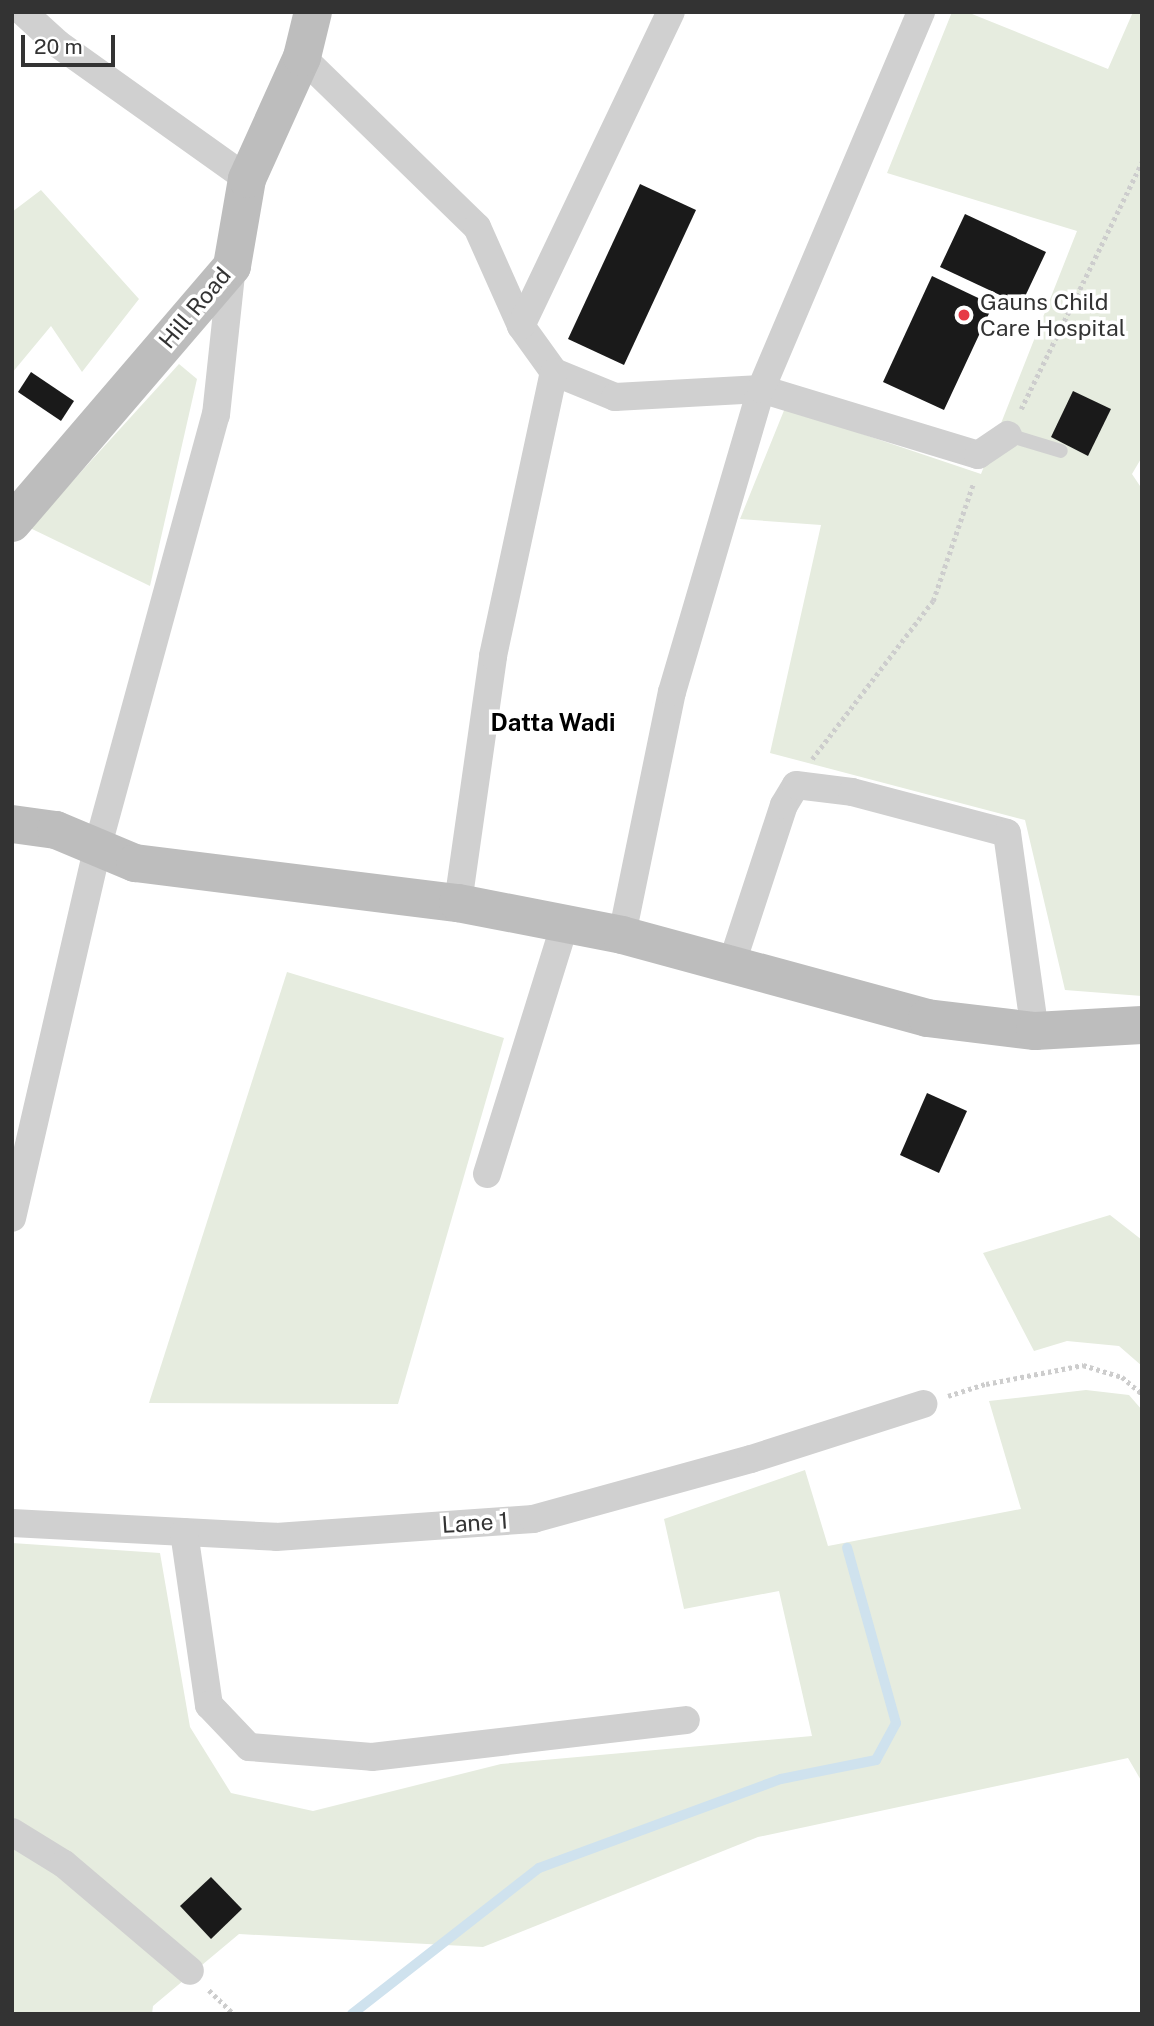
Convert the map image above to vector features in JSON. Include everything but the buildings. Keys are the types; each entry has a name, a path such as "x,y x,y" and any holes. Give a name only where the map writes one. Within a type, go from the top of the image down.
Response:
{"street":[{"path":"23,12 58,44 247,179"},
{"path":"521,326 671,12"},
{"path":"622,935 672,692 761,389 921,12"},
{"path":"304,28 477,227 521,326 554,372 615,397 761,389 978,455 1008,435"},
{"name":"Hill Road","path":"12,523 232,266 247,179 304,28"},
{"path":"12,1218 98,845 216,415 232,266"},
{"path":"458,903 493,656 554,372"},
{"path":"731,966 784,804 802,784 1007,833 1035,1031"},
{"path":"12,824 56,830 98,845 135,863 458,903 622,935 926,1018 1035,1031 1142,1025"},
{"path":"486,1174 565,924"},
{"name":"Lane 1","path":"12,1523 276,1537 533,1519 751,1459 923,1404"},
{"path":"184,1532 209,1705 249,1747 372,1757 686,1720"},
{"path":"12,1832 64,1864 190,1971"}],"lane":[{"path":"1008,435 1061,451"}],"path":[{"path":"1008,435 1113,212 1142,162"},
{"path":"802,784 816,750 865,693 933,601 969,506 978,455"},
{"path":"923,1404 986,1384 1083,1365 1122,1377 1142,1394"}],"shaded area":[{"path":"952,12 967,12 1108,69 1133,12 1142,12 1142,457 1132,474 1142,489 1142,996 1065,990 1025,820 770,753 821,525 740,519 785,408 981,474 1077,231 887,173"},
{"path":"41,190 139,299 82,372 51,326 12,373 12,212"},
{"path":"179,364 197,379 150,586 30,528"},
{"path":"287,972 504,1038 398,1404 149,1403"},
{"path":"1110,1215 1142,1240 1142,1366 1119,1346 1067,1341 1034,1351 983,1253"},
{"path":"1086,1390 1129,1395 1142,1410 1142,1782 1128,1758 758,1837 483,1947 239,1934 153,2006 152,2014 12,2014 12,1543 160,1553 190,1727 231,1793 313,1811 501,1764 812,1736 779,1591 684,1609 664,1519 805,1470 828,1546 1021,1509 989,1401"}],"waterway":[{"path":"352,2014 539,1868 781,1779 876,1760 896,1723 847,1548"}],"place":[{"name":"Gauns Child Care Hospital","path":"964,315"}],"district":[{"name":"Datta Wadi","path":"553,723"}]}
